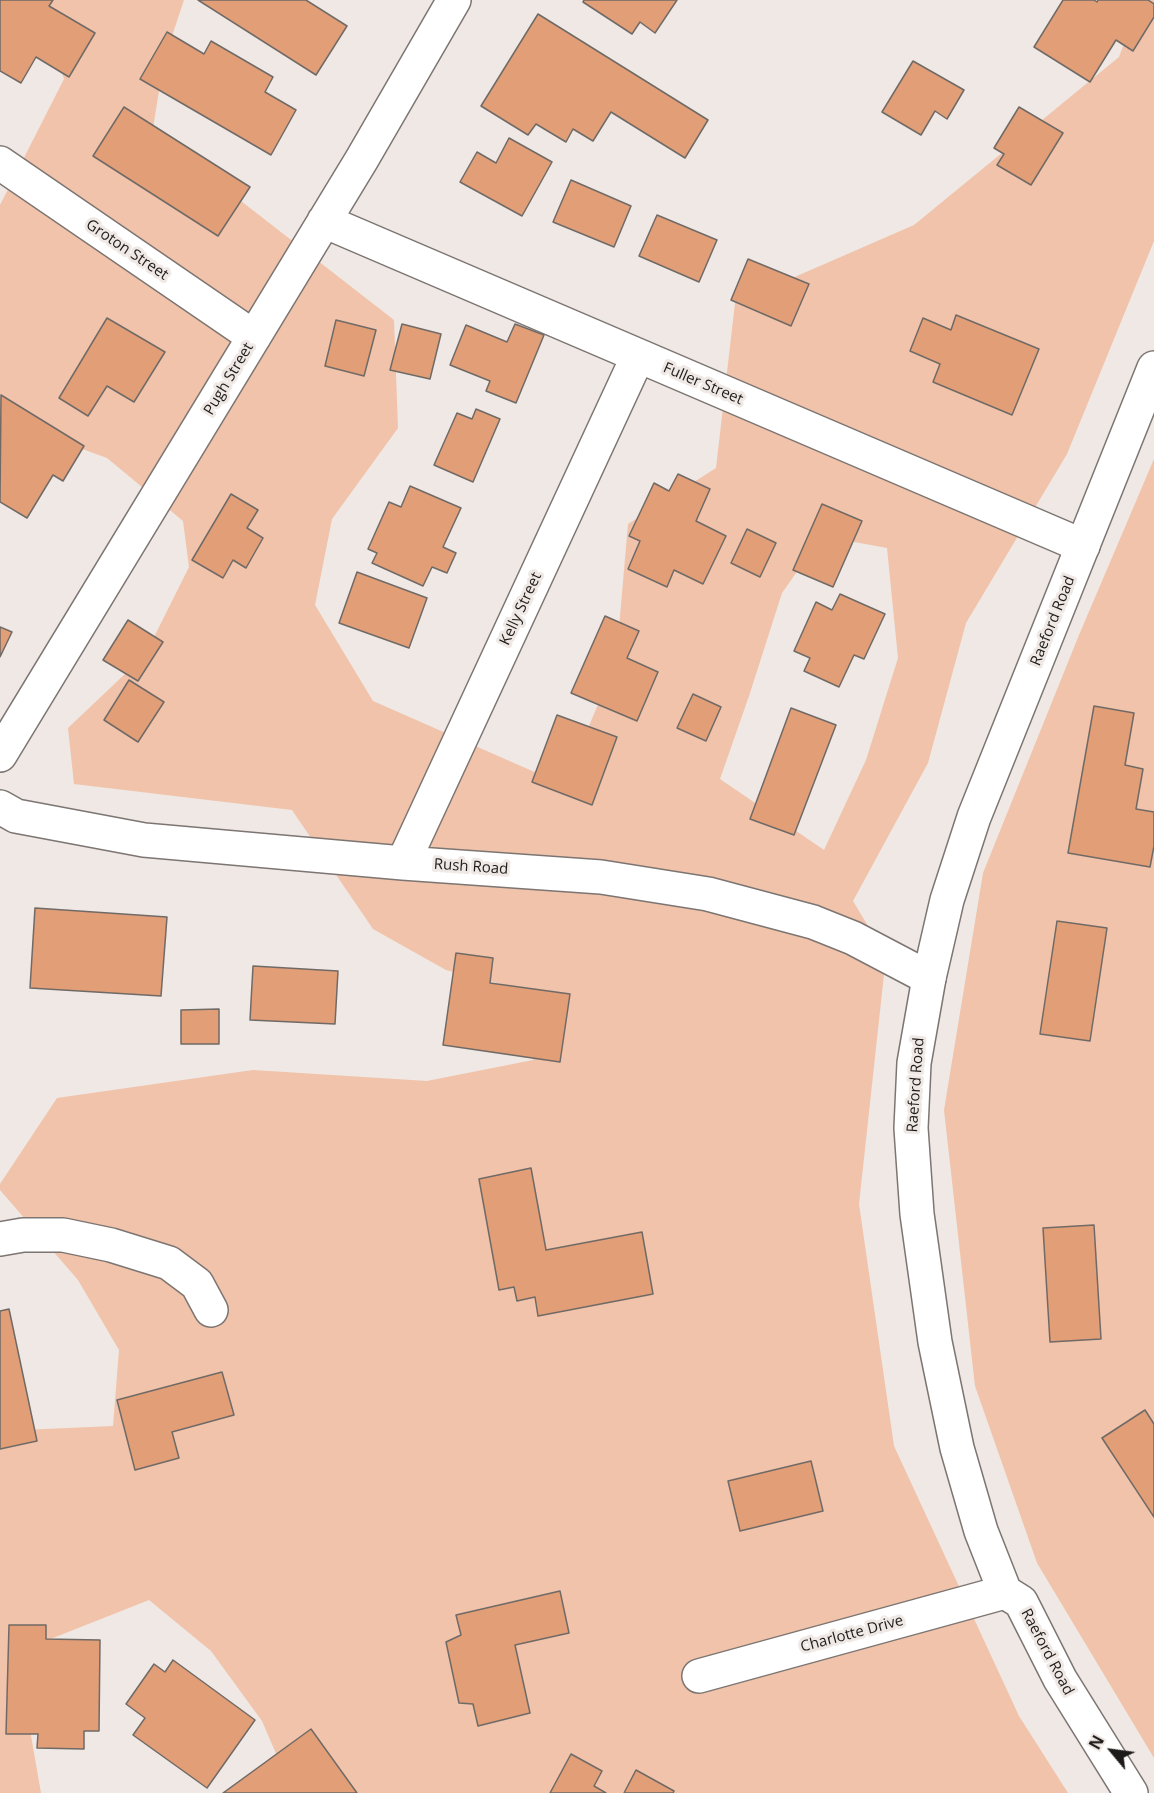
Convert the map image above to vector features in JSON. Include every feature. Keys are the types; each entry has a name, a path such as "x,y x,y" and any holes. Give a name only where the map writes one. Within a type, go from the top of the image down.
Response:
{"street":[{"name":"Pugh Street","path":"0,755 255,337 454,0"},
{"name":"Groton Street","path":"0,163 255,337"},
{"name":"Fuller Street","path":"324,221 1083,546"},
{"name":"Kelly Street","path":"403,863 638,356"},
{"name":"Raeford Road","path":"1131,1793 1060,1679 1021,1602 1005,1592 981,1532 957,1448 935,1342 917,1214 911,1128 914,1063 928,978 947,900 974,817 1154,368"},
{"name":"Rush Road","path":"0,807 16,816 144,840 403,863 601,876 708,894 813,922 853,938 928,978"},
{"path":"0,1239 23,1235 63,1235 111,1245 169,1263 197,1284 211,1310"},
{"name":"Charlotte Drive","path":"699,1676 1005,1592"}],"shaded area":[{"path":"36,0 184,0 164,60 153,128 232,194 394,320 398,428 332,519 315,605 373,701 564,785 616,662 628,524 716,468 735,303 914,225 1119,57 1140,0 1154,0 1154,241 1067,454 966,623 928,763 853,901 886,956 859,1204 894,1446 1019,1716 1068,1793 293,1793 262,1721 211,1651 149,1600 48,1640 31,1736 41,1793 0,1793 0,1431 113,1426 119,1350 78,1280 0,1190 0,1184 57,1098 253,1070 427,1081 533,1060 533,992 446,970 373,929 292,810 74,784 68,728 145,655 189,567 183,521 107,458 0,419 0,205 64,79","holes":["822,536 887,548 898,658 866,760 824,850 720,779 782,593"]},
{"path":"1154,459 1154,1758 1037,1563 975,1386 944,1110 983,873 1079,635"}],"building":[{"path":"0,0 53,0 49,6 95,33 69,77 36,57 21,83 0,71"},
{"path":"198,0 306,0 347,26 316,75"},
{"path":"584,0 677,0 655,33 640,22 632,34 583,2"},
{"path":"1063,0 1094,0 1097,2 1098,0 1148,0 1154,4 1154,17 1133,51 1116,40 1090,82 1034,47"},
{"path":"538,14 708,120 685,158 611,112 593,141 573,129 566,142 536,124 528,135 481,106"},
{"path":"167,32 204,54 211,41 273,77 265,92 296,110 271,155 140,79"},
{"path":"913,61 964,90 947,119 935,111 921,135 882,112"},
{"path":"124,107 250,187 218,236 93,156"},
{"path":"1019,107 1063,133 1031,185 997,165 1004,154 994,148"},
{"path":"509,138 552,162 522,216 460,182 477,152 496,163"},
{"path":"571,180 631,206 614,247 553,222"},
{"path":"657,215 717,240 699,282 639,256"},
{"path":"748,259 809,284 791,326 731,300"},
{"path":"956,315 1039,349 1012,415 933,382 940,364 910,351 923,318 951,330"},
{"path":"107,318 165,352 134,402 107,386 88,416 59,398"},
{"path":"336,320 376,330 364,376 325,366"},
{"path":"402,324 441,334 430,379 390,370"},
{"path":"515,324 544,335 516,403 486,391 490,381 450,365 466,325 507,342"},
{"path":"1,395 84,446 63,481 53,475 27,518 0,502"},
{"path":"476,409 500,419 473,482 434,465 457,413 472,419"},
{"path":"678,474 710,489 696,521 726,536 703,584 674,570 667,587 628,569 640,541 629,536 654,483 669,491"},
{"path":"410,486 461,508 443,547 456,553 447,573 432,567 423,586 372,563 377,553 368,549 389,502 401,507"},
{"path":"231,494 258,510 247,528 263,538 246,568 233,560 223,578 192,560"},
{"path":"822,504 862,521 833,587 793,570"},
{"path":"747,529 776,543 760,577 731,563"},
{"path":"357,572 427,598 409,648 339,623"},
{"path":"840,594 885,614 864,659 854,655 839,687 804,671 810,658 794,651 816,602 832,610"},
{"path":"605,616 639,631 627,658 658,672 637,721 571,693"},
{"path":"128,620 163,642 138,681 103,660"},
{"path":"0,627 12,632 0,657"},
{"path":"129,680 164,702 138,742 104,720"},
{"path":"693,694 721,707 706,741 677,728"},
{"path":"1094,706 1134,713 1125,765 1143,769 1136,809 1154,812 1154,846 1150,867 1068,853"},
{"path":"791,708 836,725 794,835 750,819"},
{"path":"557,715 617,737 592,805 532,782"},
{"path":"35,908 167,917 161,996 30,988"},
{"path":"1057,921 1107,928 1090,1041 1040,1034"},
{"path":"456,953 493,958 490,983 570,994 560,1062 443,1045"},
{"path":"253,966 338,971 335,1024 250,1020"},
{"path":"219,1009 219,1044 181,1044 181,1010"},
{"path":"531,1168 546,1250 642,1232 653,1294 538,1316 535,1297 517,1301 514,1287 499,1290 479,1179"},
{"path":"1094,1225 1101,1339 1050,1342 1043,1228"},
{"path":"9,1309 37,1441 0,1449 0,1311"},
{"path":"222,1372 234,1415 172,1432 179,1458 135,1470 117,1400"},
{"path":"1145,1410 1154,1424 1154,1517 1102,1438"},
{"path":"811,1461 823,1511 740,1531 728,1481"},
{"path":"560,1591 569,1633 515,1645 530,1713 478,1726 473,1704 459,1703 446,1642 461,1635 456,1615"},
{"path":"9,1625 46,1625 46,1639 100,1640 99,1731 84,1731 84,1749 37,1748 38,1734 6,1734"},
{"path":"173,1660 255,1720 207,1788 133,1735 145,1718 126,1704 154,1664 165,1672"},
{"path":"311,1729 357,1793 223,1793"},
{"path":"571,1754 602,1771 594,1786 606,1793 550,1793"},
{"path":"636,1770 674,1791 673,1793 624,1793"}]}
